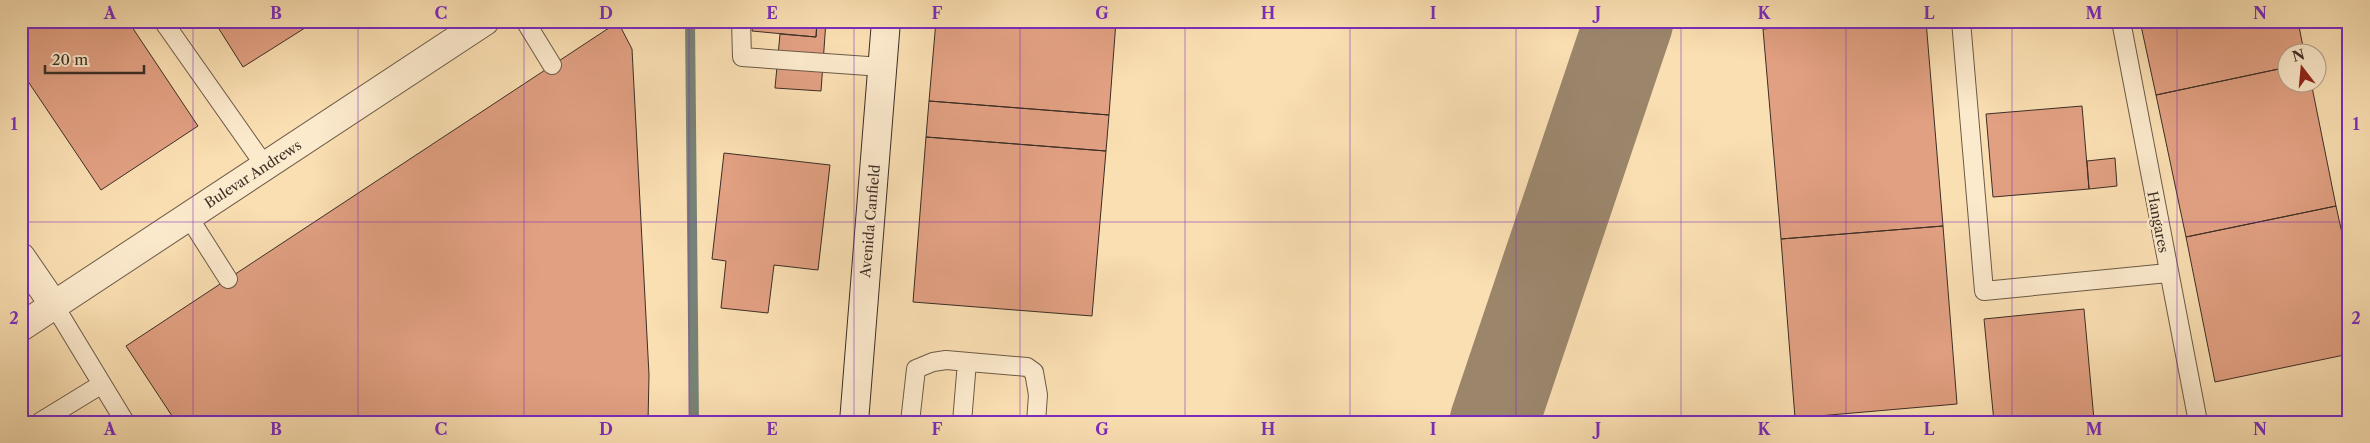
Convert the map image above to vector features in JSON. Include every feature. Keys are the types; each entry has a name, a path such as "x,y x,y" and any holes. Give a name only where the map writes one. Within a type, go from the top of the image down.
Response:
{"street":[{"name":"Bulevar Andrews","path":"21,326 485,21"},
{"name":"Avenida Canfield","path":"854,422 886,21"},
{"path":"21,257 54,305"}],"lane":[{"path":"163,21 265,166"},
{"path":"525,21 552,65"},
{"path":"741,21 742,56 882,67"},
{"path":"1961,21 1984,291 2168,273"},
{"name":"Hangares","path":"2120,21 2198,422"},
{"path":"188,216 228,279"},
{"path":"54,305 125,422"},
{"path":"910,422 916,369 933,362 946,360 1028,367 1034,372 1038,395 1036,422"},
{"path":"962,422 967,362"},
{"path":"40,422 102,384"}],"building":[{"path":"21,21 128,21 198,126 101,190 21,71"},
{"path":"214,21 316,21 243,67"},
{"path":"753,21 817,21 816,37 752,31"},
{"path":"817,21 826,21 821,91 775,88 780,34 816,37"},
{"path":"936,21 1116,21 1109,115 929,101"},
{"path":"1857,21 1926,21 1943,226 1781,239 1763,29"},
{"path":"2140,21 2298,21 2302,42 2278,42 2278,69 2156,95"},
{"path":"618,22 632,49 649,375 648,422 176,422 126,346"},
{"path":"2278,69 2278,92 2313,92 2336,206 2186,237 2156,95"},
{"path":"929,101 1109,115 1106,151 926,137"},
{"path":"2082,106 2089,189 1993,197 1986,114"},
{"path":"926,137 1106,151 1092,316 913,302"},
{"path":"724,153 830,165 818,270 774,265 768,313 721,308 726,261 712,259"},
{"path":"2115,158 2117,186 2089,189 2087,161"},
{"path":"2336,206 2349,265 2349,354 2215,382 2186,237"},
{"path":"1943,226 1957,404 1795,418 1781,239"},
{"path":"2084,309 2094,420 1994,422 1984,319"}],"waterway":[{"path":"690,21 694,422"}],"taxiway":[{"path":"1494,422 1629,21"}]}
